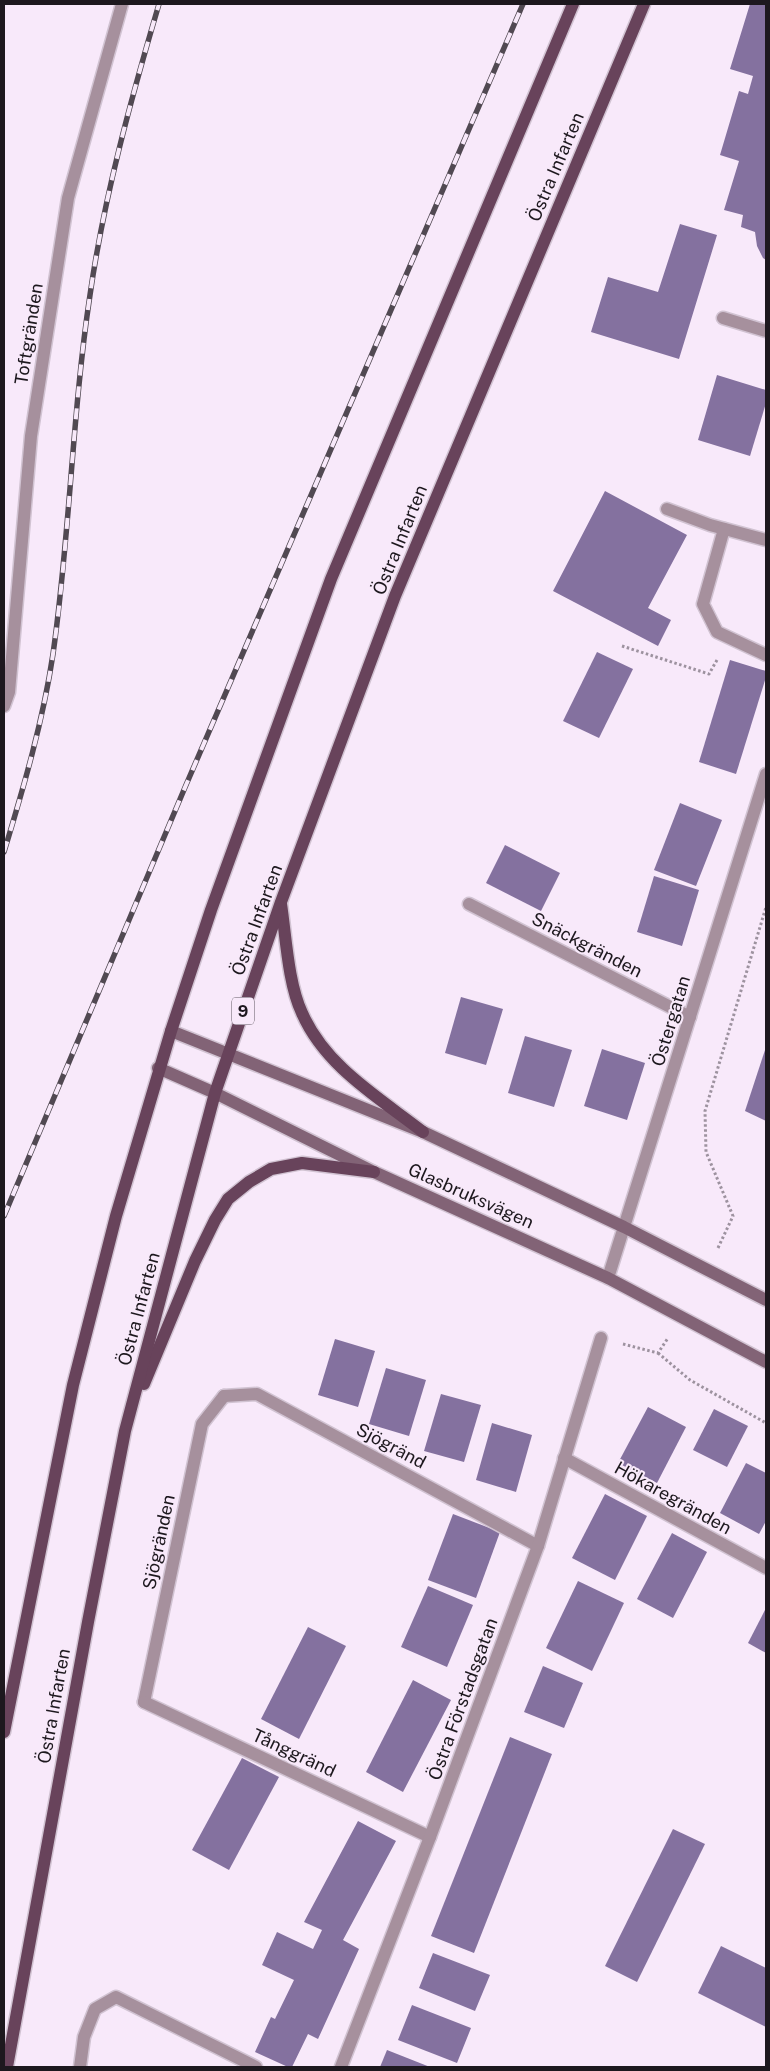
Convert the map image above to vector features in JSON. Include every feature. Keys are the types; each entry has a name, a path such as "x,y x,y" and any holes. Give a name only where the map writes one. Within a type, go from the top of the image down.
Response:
{"main road":[{"path":"4,1732 73,1385 116,1216 158,1068 211,910 331,579 573,4"},
{"name":"Östra Infarten","path":"7,2067 88,1622 125,1431 215,1092 281,902 396,596 644,4"},
{"path":"281,902 291,972 301,1012 318,1044 343,1070 422,1132"},
{"name":"Glasbruksvägen","path":"171,1031 422,1132 624,1227 766,1300"},
{"name":"Glasbruksvägen","path":"158,1068 215,1092 374,1172 608,1278 766,1362"},
{"path":"125,1431 195,1261 215,1220 228,1200 249,1182 271,1169 302,1163 374,1172"}],"street":[{"name":"Toftgränden","path":"4,706 8,692 31,436 68,198 122,4"},
{"path":"723,318 766,331"},
{"path":"667,509 724,529 766,540"},
{"path":"724,529 703,604 717,632 766,655"},
{"name":"Östergatan","path":"608,1278 766,774"},
{"name":"Snäckgränden","path":"469,904 690,1017"},
{"name":"Östra Förstadsgatan","path":"341,2067 430,1837 538,1546 601,1338"},
{"name":"Sjögränd","path":"224,1396 257,1394 538,1546"},
{"name":"Sjögränden","path":"144,1702 202,1424 224,1396"},
{"name":"Hökaregränden","path":"564,1458 766,1568"},
{"name":"Tånggränd","path":"144,1702 430,1837"},
{"path":"80,2067 84,2037 95,2009 116,1997 256,2067"}],"path":[{"path":"622,646 709,674 729,637"},
{"path":"707,1270 733,1216 706,1152 704,1111 766,907"},
{"path":"658,1353 683,1318"},
{"path":"601,1338 658,1353 690,1380 766,1423"}],"building":[{"path":"750,4 766,4 766,260 757,246 755,232 741,227 743,215 724,210 739,161 720,155 739,91 748,94 753,76 730,69"},
{"path":"680,224 717,235 679,359 591,332 608,277 658,292"},
{"path":"717,375 766,390 766,403 750,456 698,440"},
{"path":"605,491 687,535 648,608 671,620 658,646 553,591"},
{"path":"597,652 633,669 599,738 563,721"},
{"path":"730,660 766,671 766,677 736,774 699,762"},
{"path":"680,803 722,820 696,886 654,870"},
{"path":"505,845 560,873 541,911 486,883"},
{"path":"654,876 699,890 682,946 637,932"},
{"path":"461,997 503,1009 486,1065 445,1053"},
{"path":"525,1036 572,1050 554,1107 508,1093"},
{"path":"766,1047 766,1121 745,1111"},
{"path":"602,1049 645,1063 627,1120 584,1106"},
{"path":"335,1339 375,1351 358,1407 318,1395"},
{"path":"386,1368 426,1380 409,1436 369,1424"},
{"path":"441,1394 481,1405 464,1462 424,1451"},
{"path":"648,1407 686,1427 657,1483 618,1463"},
{"path":"714,1409 748,1426 727,1467 693,1450"},
{"path":"492,1423 532,1435 516,1492 476,1480"},
{"path":"746,1463 766,1473 766,1521 759,1534 720,1513"},
{"path":"605,1494 647,1516 615,1580 572,1558"},
{"path":"453,1514 500,1532 476,1598 428,1580"},
{"path":"672,1533 707,1552 673,1618 637,1599"},
{"path":"578,1581 624,1603 592,1671 546,1648"},
{"path":"428,1586 473,1605 447,1667 401,1647"},
{"path":"766,1608 766,1653 748,1643"},
{"path":"308,1627 346,1646 299,1739 261,1719"},
{"path":"543,1666 583,1683 564,1728 524,1712"},
{"path":"413,1680 451,1700 403,1792 366,1772"},
{"path":"510,1737 552,1754 474,1953 431,1936"},
{"path":"242,1758 279,1777 229,1870 192,1850"},
{"path":"358,1821 396,1841 343,1940 359,1949 318,2039 308,2034 292,2067 288,2067 255,2052 271,2017 275,2019 294,1980 262,1965 277,1932 313,1949 322,1930 304,1922"},
{"path":"673,1829 705,1844 637,1982 605,1966"},
{"path":"721,1946 766,1968 766,2027 698,1993"},
{"path":"433,1953 490,1975 475,2011 419,1988"},
{"path":"412,2005 471,2028 457,2063 398,2040"},
{"path":"387,2050 430,2067 380,2067"}],"railway":[{"path":"4,852 26,778 53,654 59,609 79,385 96,258 119,148 159,4"},
{"path":"4,1216 186,785 523,4"}]}
